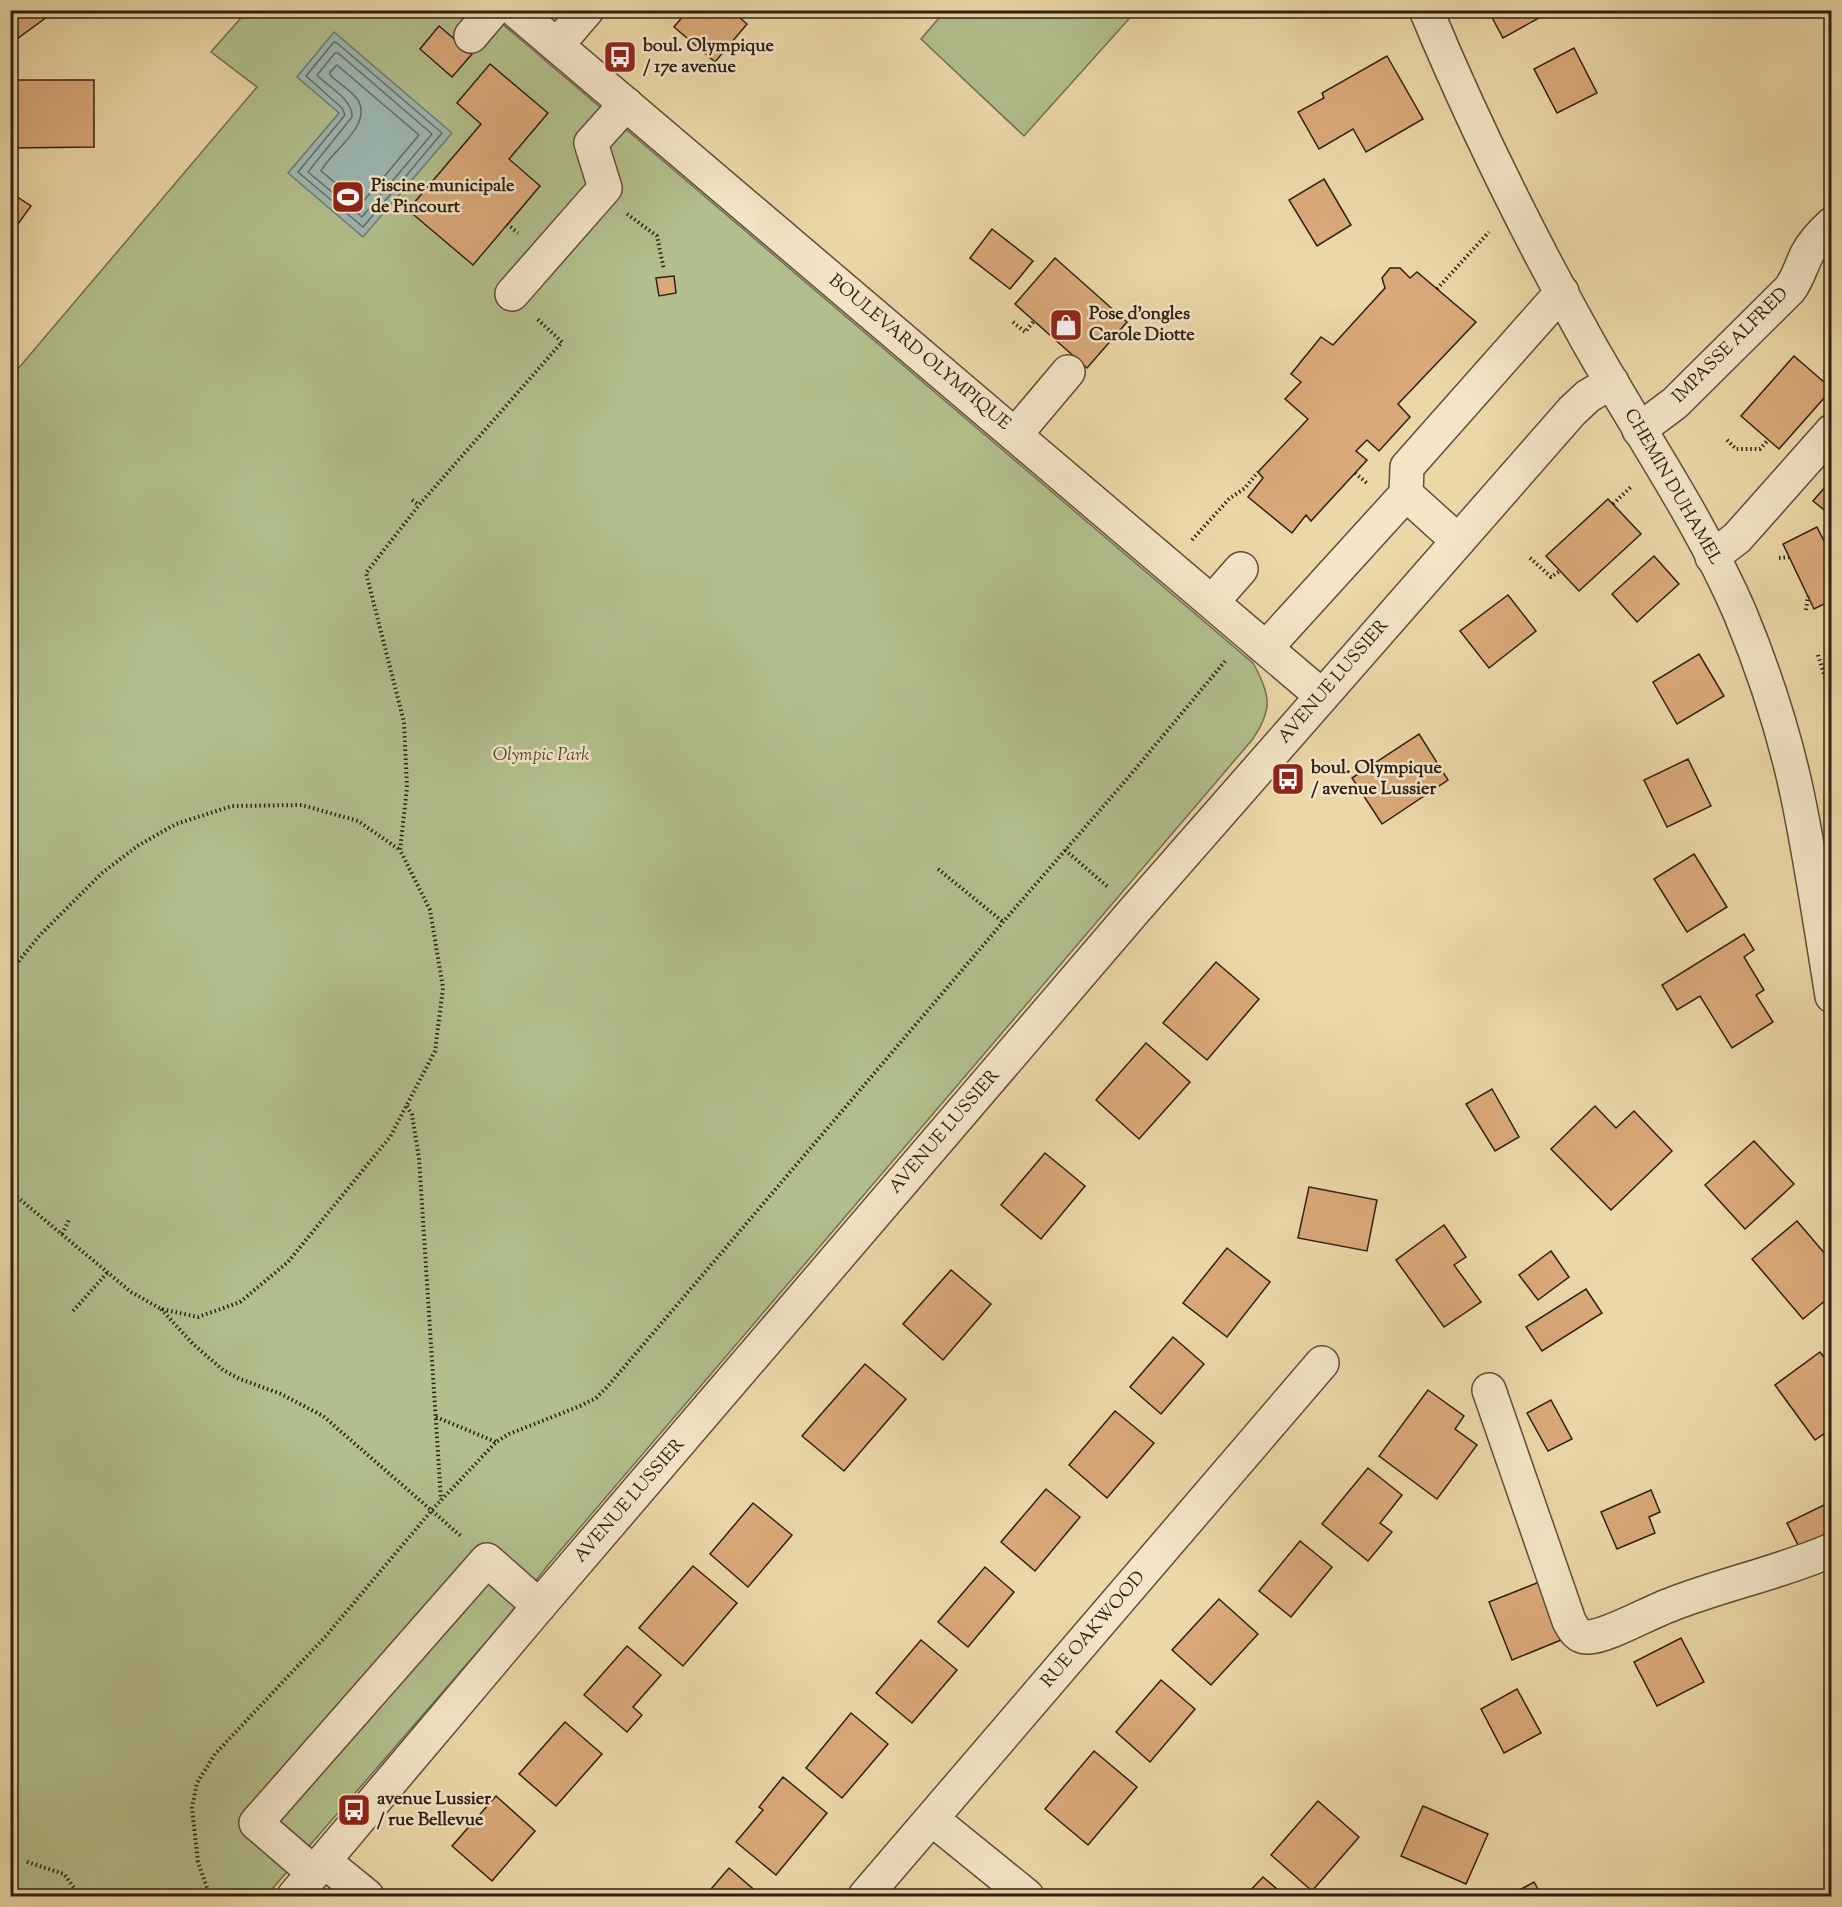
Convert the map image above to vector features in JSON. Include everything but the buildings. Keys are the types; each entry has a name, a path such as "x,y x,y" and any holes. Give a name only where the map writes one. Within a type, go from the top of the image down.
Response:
{"street":[{"path":"471,36 493,10"},
{"name":"BOULEVARD OLYMPIQUE","path":"515,10 1322,696"},
{"path":"557,45 587,10"},
{"name":"CHEMIN DUHAMEL","path":"1426,10 1466,104 1562,292 1691,517 1740,613 1771,698 1798,797 1832,996"},
{"path":"512,294 605,189 591,143 626,104"},
{"name":"IMPASSE ALFRED","path":"1640,430 1675,403 1790,289 1815,242 1832,224"},
{"path":"1266,648 1406,494 1407,467 1562,292"},
{"path":"1015,435 1068,372"},
{"name":"AVENUE LUSSIER","path":"311,1877 539,1606 1134,911 1572,411 1588,396 1612,382"},
{"path":"1712,557 1737,538 1832,431"},
{"path":"1406,494 1458,541"},
{"path":"1212,602 1241,569"},
{"name":"RUE OAKWOOD","path":"865,1896 1322,1363"},
{"path":"1489,1390 1569,1622 1576,1633 1588,1637 1603,1634 1670,1605 1779,1570 1832,1550"},
{"path":"367,1896 311,1877 256,1823 487,1560 539,1606"},
{"path":"932,1819 1027,1896"}],"path":[{"path":"637,220 657,236 664,270"},
{"path":"1437,289 1461,263"},
{"path":"1013,322 1024,332 1034,321"},
{"path":"400,850 407,788 404,722 366,573 418,505 562,342 541,323"},
{"path":"1727,440 1736,449 1760,449 1768,440"},
{"path":"1205,525 1229,499 1245,488 1258,472"},
{"path":"412,500 418,505"},
{"path":"1779,558 1789,557"},
{"path":"1530,558 1551,577 1560,570"},
{"path":"1806,610 1808,596"},
{"path":"1818,655 1832,699"},
{"path":"210,1896 198,1862 192,1808 197,1784 215,1754 325,1637 432,1510 496,1442 509,1434 596,1398 609,1386 1227,659"},
{"path":"10,972 40,935 102,873 139,845 176,824 232,806 302,805 358,821 400,850 430,910 443,988 435,1051 390,1137 288,1262 240,1302 198,1317 161,1309 131,1292 10,1191"},
{"path":"1065,850 1108,888"},
{"path":"938,869 1003,922"},
{"path":"407,1106 411,1115 419,1158 441,1500"},
{"path":"62,1234 70,1218"},
{"path":"73,1311 108,1272"},
{"path":"161,1309 193,1344 223,1370 240,1379 281,1394 323,1416 451,1527"},
{"path":"436,1417 496,1442"},
{"path":"27,1862 64,1874 80,1896"},
{"path":"216,1896 244,1893"}],"green space":[{"name":"Olympic Park","path":"247,11 487,11 1253,663 1266,694 1266,711 1264,720 1252,740 548,1565 505,1620 266,1896 11,1896 11,377 257,87 211,52"},
{"path":"945,11 1136,11 1024,136 921,39"}],"water":[{"path":"334,32 452,133 363,237 288,173 339,113 297,77"}],"place":[{"name":"boul. Olympique / 17e avenue","path":"620,57"},
{"name":"Piscine municipale de Pincourt","path":"348,197"},
{"name":"Pose d'ongles Carole Diotte","path":"1066,325"},
{"name":"boul. Olympique / avenue Lussier","path":"1288,779"},
{"name":"avenue Lussier / rue Bellevue","path":"354,1810"}]}
